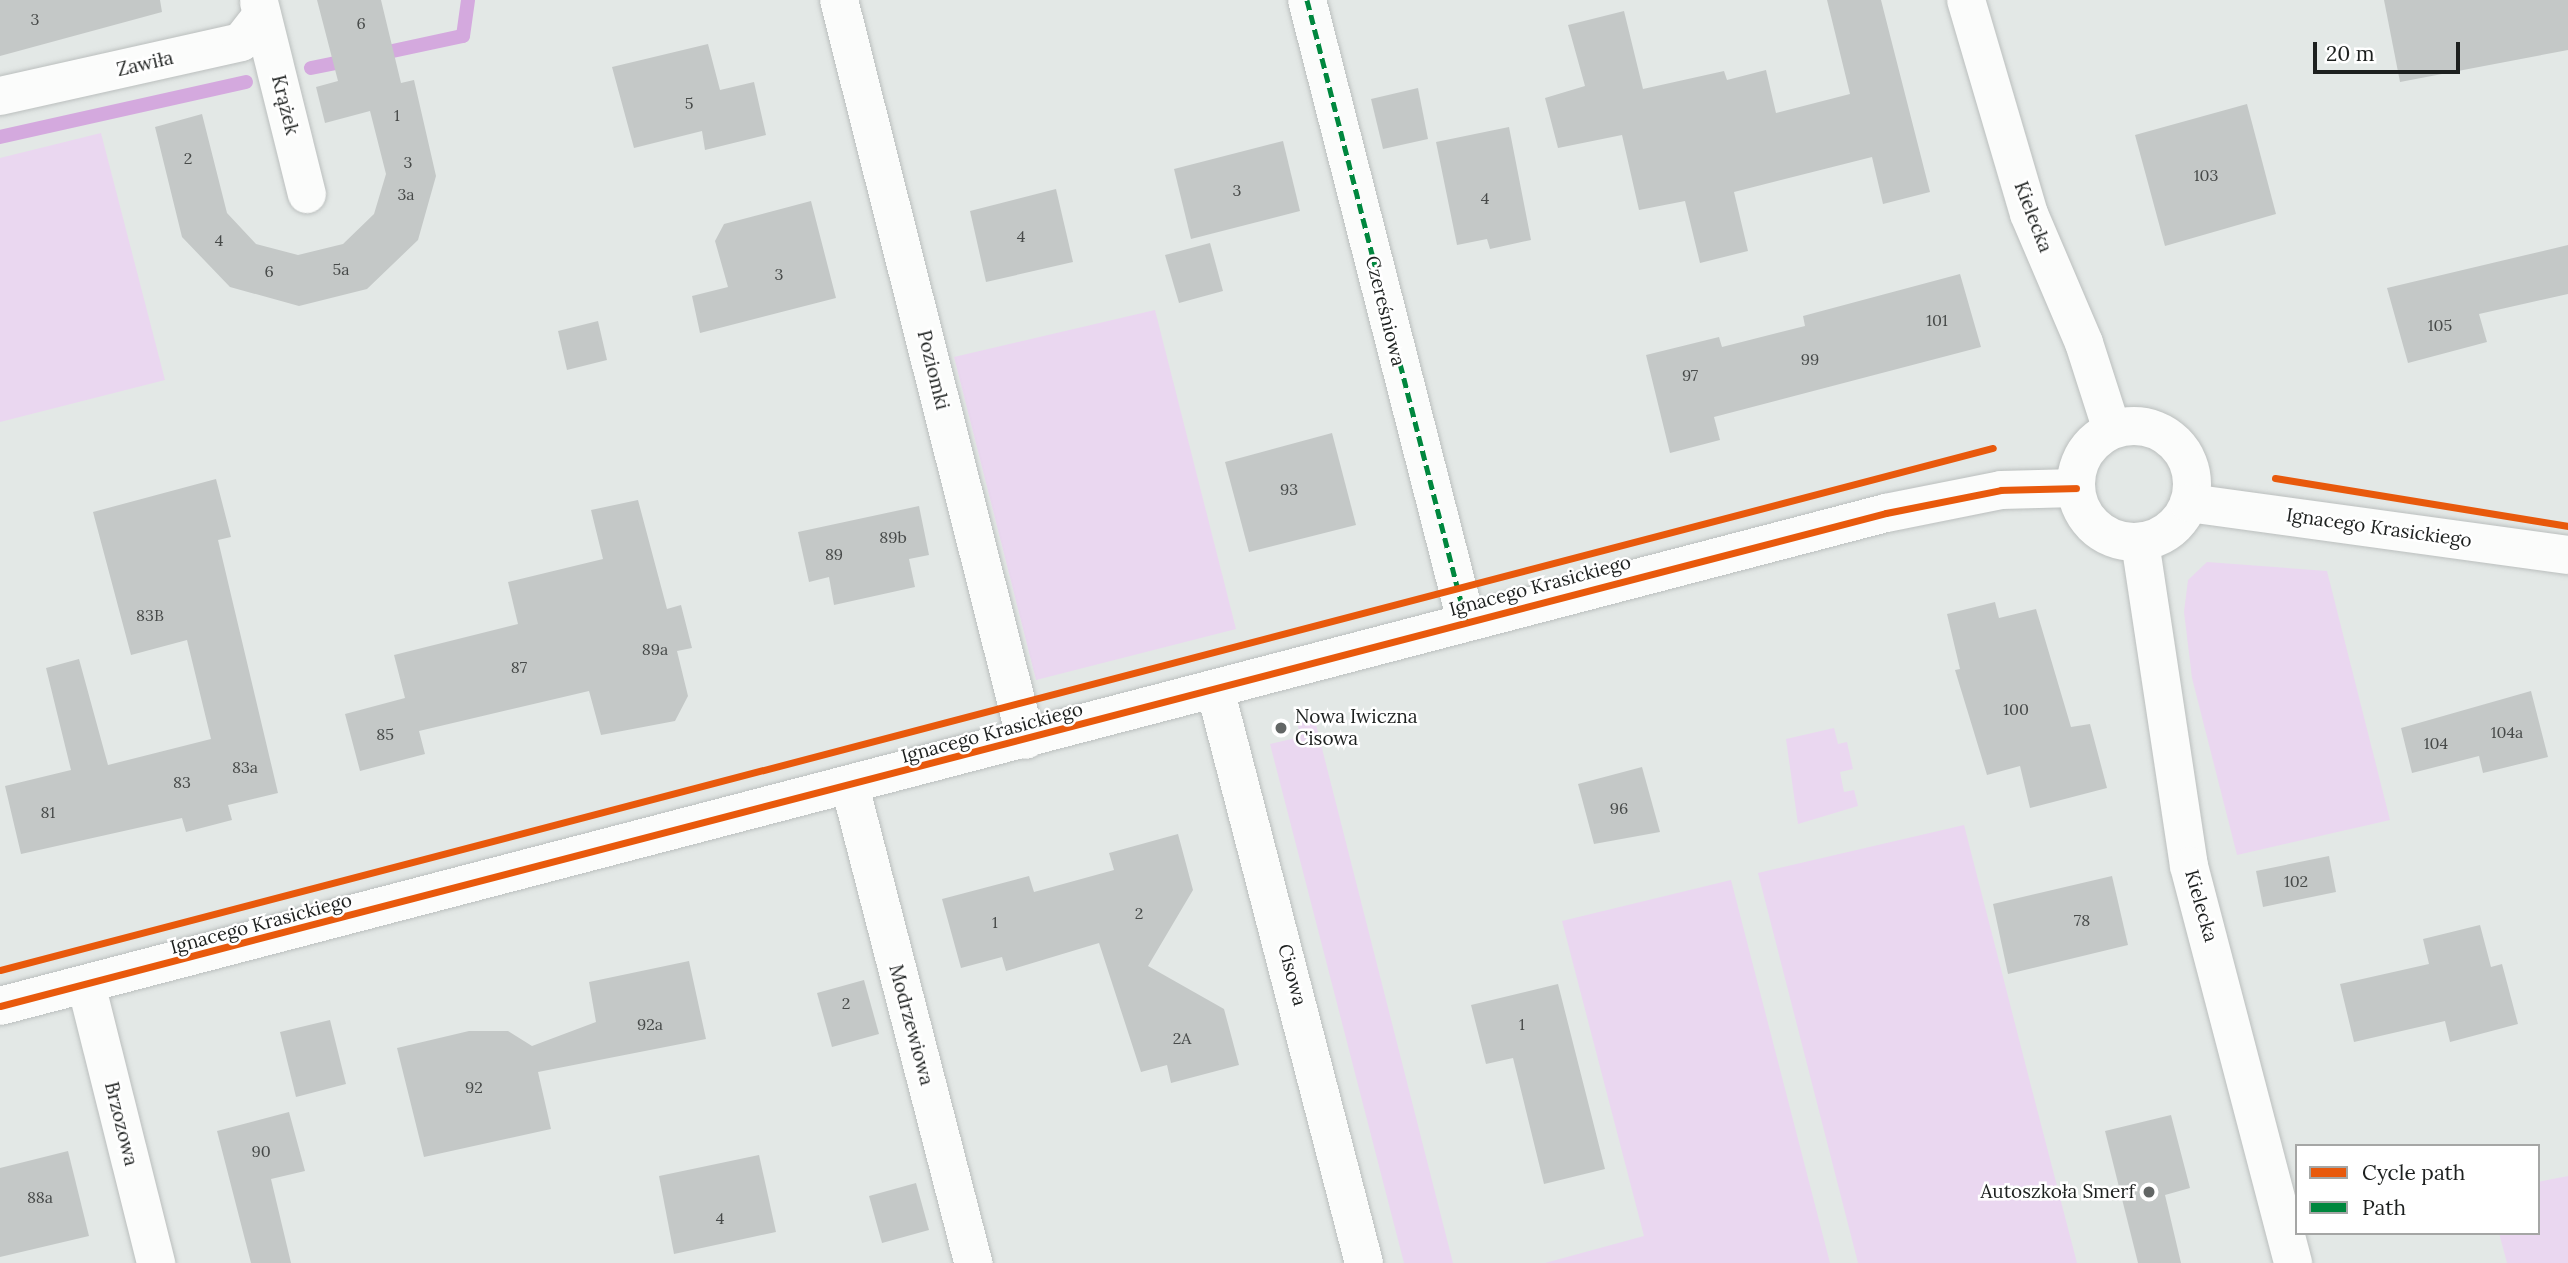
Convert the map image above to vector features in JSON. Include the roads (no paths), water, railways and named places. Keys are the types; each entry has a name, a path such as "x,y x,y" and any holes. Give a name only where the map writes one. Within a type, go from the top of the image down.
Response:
{"street":[{"name":"Poziomki","path":"839,0 1026,740"},
{"name":"Czereśniowa","path":"1307,0 1466,621"},
{"name":"Kielecka","path":"1966,0 2029,214 2084,344 2112,430"},
{"name":"Zawiła","path":"0,96 241,42 261,7"},
{"name":"Krążek","path":"261,7 307,194"},
{"path":"2151,428 2170,438 2192,473 2189,503 2174,527 2140,542 2102,534 2087,520 2076,488 2080,460 2092,443 2112,430 2151,428"},
{"name":"Ignacego Krasickiego","path":"0,1006 1026,740 1466,621 1929,503 2030,486 2076,488"},
{"name":"Ignacego Krasickiego","path":"2189,503 2568,555"},
{"name":"Kielecka","path":"2140,542 2189,866 2293,1263"},
{"name":"Cisowa","path":"1215,689 1364,1263"},
{"name":"Modrzewiowa","path":"850,786 973,1263"},
{"name":"Brzozowa","path":"86,984 156,1263"}],"waterway":[{"path":"374,55 463,36 468,0"},
{"path":"311,68 351,60"},
{"path":"0,137 246,82"}],"place":[{"name":"Nowa Iwiczna Cisowa","path":"1281,728"},
{"name":"Autoszkoła Smerf","path":"2149,1192"}]}
